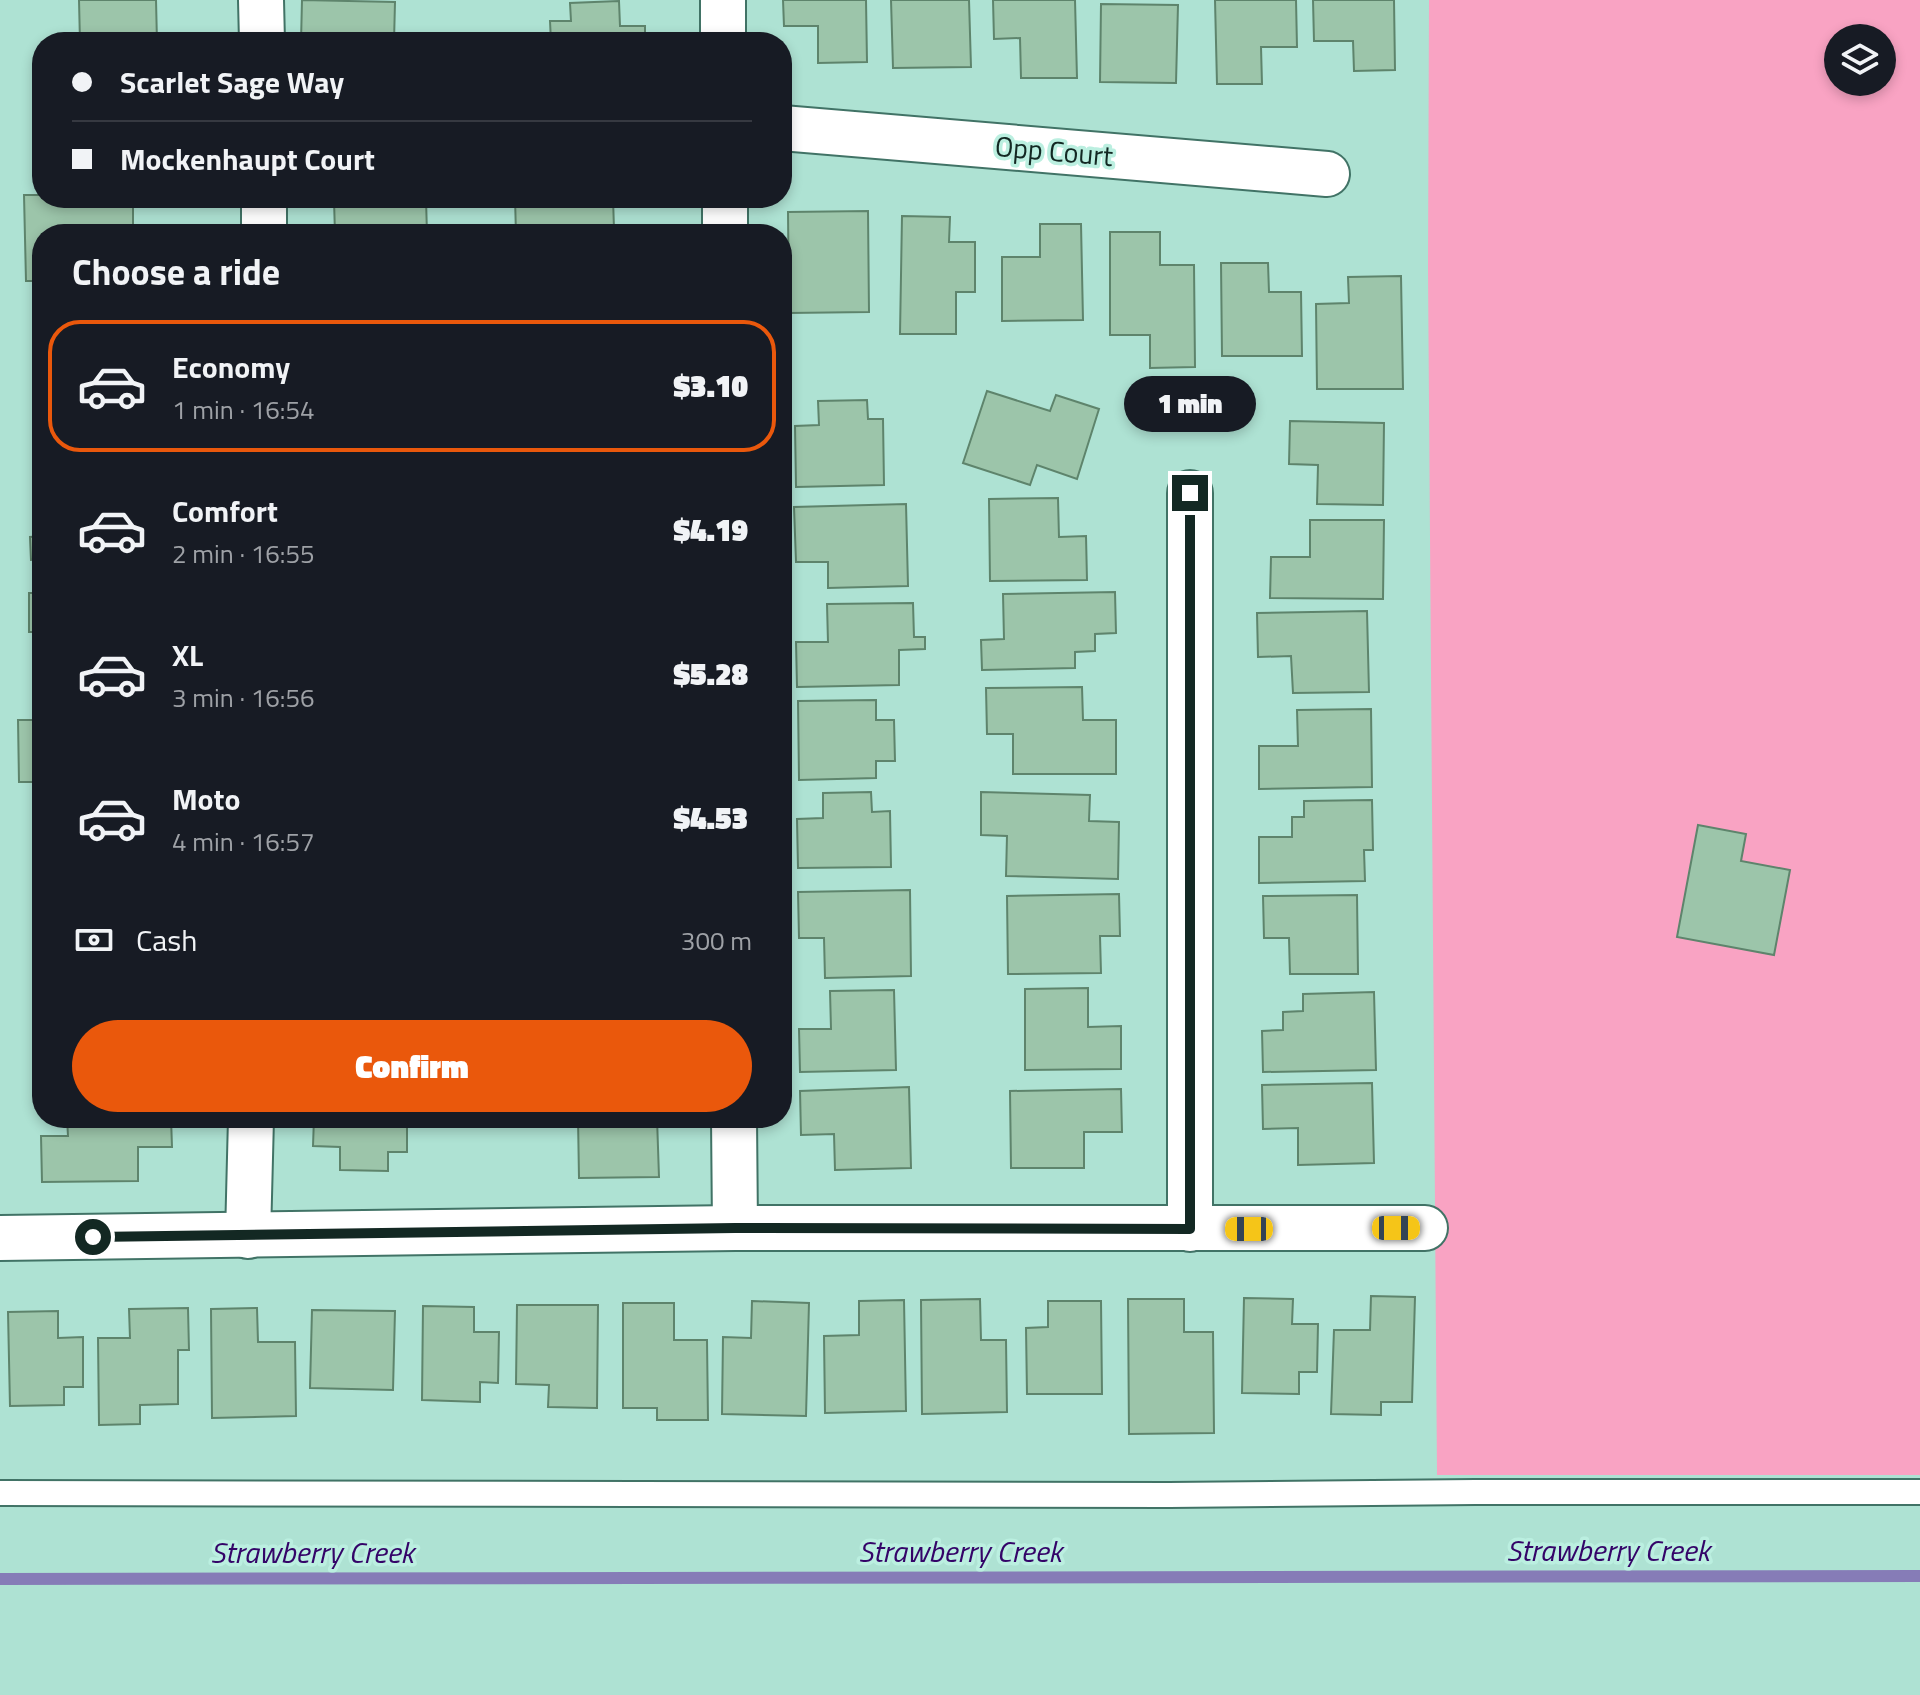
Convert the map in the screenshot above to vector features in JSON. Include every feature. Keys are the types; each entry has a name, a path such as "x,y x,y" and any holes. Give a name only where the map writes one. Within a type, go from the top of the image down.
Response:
{"street":[{"path":"261,0 262,32"},
{"path":"723,0 723,32"},
{"name":"Opp Court","path":"792,129 1327,174"},
{"path":"1190,493 1190,1229"},
{"path":"248,1236 251,1128"},
{"path":"734,1128 735,1228"},
{"path":"0,1238 735,1228 1425,1228"}],"lane":[{"path":"0,1493 1169,1495 1920,1492"}],"shaded area":[{"path":"1429,0 1920,0 1920,1475 1437,1475 1428,269"}],"building":[{"path":"79,0 156,0 157,32 80,32"},
{"path":"302,0 395,2 394,32 301,32"},
{"path":"783,0 866,0 867,62 818,63 818,26 784,26"},
{"path":"891,0 969,0 971,67 893,68"},
{"path":"993,0 1075,0 1077,78 1021,78 1020,38 994,39"},
{"path":"1215,0 1296,0 1297,47 1261,47 1262,84 1217,84"},
{"path":"1313,0 1394,0 1395,70 1354,71 1353,41 1314,41"},
{"path":"619,1 620,26 645,26 645,32 551,32 550,21 571,21 570,3"},
{"path":"1101,4 1178,5 1176,83 1100,82"},
{"path":"24,195 32,195 32,208 133,208 133,224 32,224 32,281 26,281"},
{"path":"334,208 426,208 427,224 335,224"},
{"path":"515,208 613,208 614,224 516,224"},
{"path":"868,211 869,312 792,313 792,224 788,224 788,212"},
{"path":"902,216 950,217 949,242 975,242 975,292 956,292 956,334 900,334"},
{"path":"1040,224 1081,224 1083,320 1002,321 1002,257 1040,257"},
{"path":"1110,232 1160,232 1160,265 1194,265 1195,367 1150,368 1150,335 1110,335"},
{"path":"1221,263 1268,263 1269,292 1301,292 1302,356 1222,356"},
{"path":"1401,276 1403,389 1317,389 1316,304 1349,303 1348,277"},
{"path":"987,391 1050,411 1056,395 1099,409 1077,479 1037,465 1030,485 963,463"},
{"path":"867,400 868,419 883,419 884,485 796,487 795,426 819,425 818,401"},
{"path":"1290,421 1384,423 1383,505 1317,504 1318,465 1289,464"},
{"path":"1058,498 1059,537 1086,536 1087,580 990,581 989,499"},
{"path":"906,504 908,586 828,588 828,562 796,562 794,507"},
{"path":"1310,520 1384,520 1383,599 1270,598 1271,557 1310,557"},
{"path":"1115,592 1116,633 1095,634 1095,651 1075,652 1075,668 982,670 981,640 1004,639 1003,594"},
{"path":"29,593 32,593 32,632 29,632"},
{"path":"913,603 914,637 925,637 925,649 899,650 899,685 797,687 796,642 828,642 827,604"},
{"path":"1367,611 1369,692 1293,693 1291,656 1258,657 1257,613"},
{"path":"1082,687 1083,720 1116,720 1116,774 1013,774 1013,734 987,734 986,688"},
{"path":"876,700 876,720 894,720 895,761 876,761 876,778 799,780 798,701"},
{"path":"1371,709 1372,787 1259,789 1259,746 1298,746 1297,710"},
{"path":"18,720 32,720 32,782 19,782"},
{"path":"871,792 872,812 890,811 891,867 798,868 797,819 823,818 823,793"},
{"path":"981,792 1090,795 1089,821 1119,822 1118,879 1006,876 1007,836 981,835"},
{"path":"1372,800 1373,850 1364,850 1365,881 1259,883 1259,837 1292,837 1292,817 1304,817 1304,801"},
{"path":"1698,825 1746,834 1741,861 1790,870 1774,955 1677,937"},
{"path":"910,890 911,976 825,978 824,938 799,938 798,892"},
{"path":"1119,894 1120,936 1100,936 1101,973 1008,974 1007,896"},
{"path":"1357,895 1358,974 1290,974 1289,938 1264,938 1263,896"},
{"path":"1088,988 1088,1027 1121,1026 1121,1069 1025,1070 1025,989"},
{"path":"894,990 896,1070 800,1072 799,1029 831,1029 830,991"},
{"path":"1374,992 1376,1070 1263,1072 1262,1031 1283,1030 1283,1012 1303,1011 1303,994"},
{"path":"1372,1083 1374,1163 1298,1165 1298,1128 1263,1129 1262,1085"},
{"path":"909,1087 911,1168 835,1170 834,1134 801,1135 800,1091"},
{"path":"1121,1089 1122,1132 1084,1132 1084,1168 1011,1168 1010,1091"},
{"path":"68,1128 171,1128 172,1147 138,1147 138,1181 42,1182 41,1136 68,1136"},
{"path":"314,1128 407,1128 407,1152 388,1152 388,1171 340,1170 340,1147 313,1146"},
{"path":"578,1128 657,1128 659,1177 579,1178"},
{"path":"1371,1296 1415,1297 1412,1402 1381,1402 1381,1415 1331,1414 1334,1330 1370,1330"},
{"path":"1244,1298 1293,1299 1292,1324 1318,1324 1317,1372 1299,1372 1299,1394 1242,1393"},
{"path":"980,1299 981,1340 1006,1340 1007,1412 922,1414 921,1300"},
{"path":"1128,1299 1184,1299 1184,1332 1213,1332 1214,1433 1129,1434"},
{"path":"904,1300 906,1411 825,1413 824,1336 859,1335 859,1301"},
{"path":"752,1301 809,1303 806,1416 722,1414 723,1337 751,1338"},
{"path":"1048,1301 1101,1301 1102,1394 1027,1394 1026,1328 1048,1327"},
{"path":"623,1303 674,1303 674,1340 707,1340 708,1420 657,1420 657,1408 623,1408"},
{"path":"517,1305 598,1305 597,1408 548,1407 549,1385 516,1384"},
{"path":"423,1306 474,1307 474,1332 499,1332 498,1383 480,1382 480,1402 422,1400"},
{"path":"188,1308 189,1350 178,1350 178,1404 140,1405 140,1424 99,1425 98,1338 130,1338 129,1309"},
{"path":"257,1308 258,1342 295,1342 296,1416 212,1418 211,1309"},
{"path":"312,1310 395,1311 393,1390 310,1388"},
{"path":"58,1311 58,1338 83,1337 83,1387 64,1387 64,1405 10,1406 8,1312"}],"waterway":[{"name":"Strawberry Creek","path":"0,1579 1920,1576"}],"route":[{"path":"93,1237 735,1228 1190,1229 1190,493"}]}
